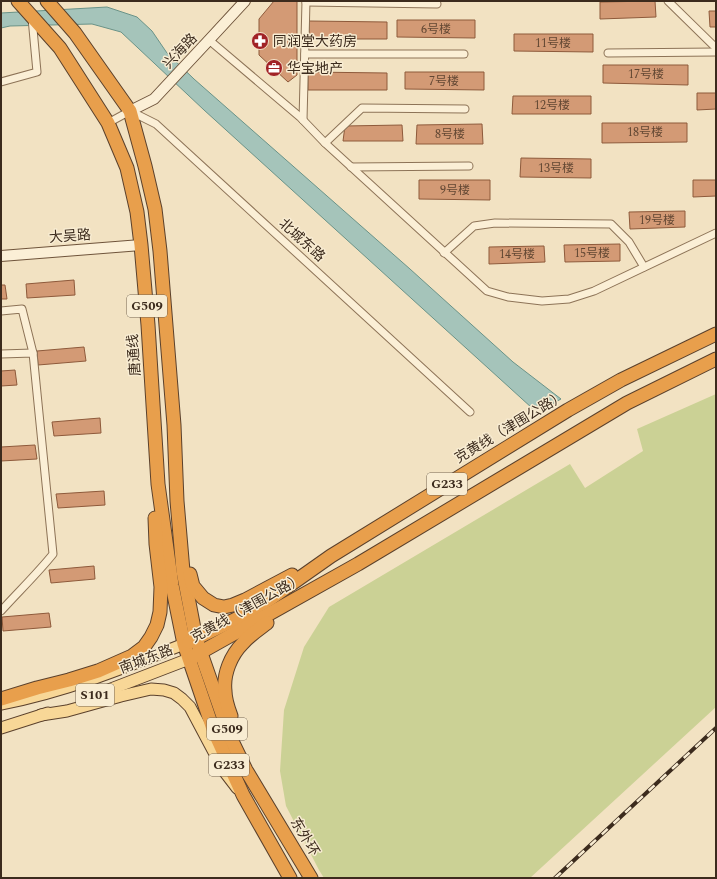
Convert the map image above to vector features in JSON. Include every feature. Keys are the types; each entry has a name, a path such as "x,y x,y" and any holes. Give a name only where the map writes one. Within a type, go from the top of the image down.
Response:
{"highway":[{"name":"唐通线","path":"18,1 60,48 108,123 127,168 137,212 141,245 148,325 158,484 172,585 184,644"},
{"name":"G509","path":"47,1 75,33 130,111 155,209 160,251 174,425 177,501 183,571 196,639 231,739 246,770 272,813"},
{"name":"克黄线（津围公路）","path":"184,644 238,618 270,599 331,556 568,410 621,380 716,334"},
{"name":"克黄线（津围公路）","path":"188,659 327,581 627,403 716,359"},
{"path":"1,699 98,671 132,656 144,647 152,637 157,625 161,601 154,506 158,484"},
{"path":"177,501 184,527 193,586 202,598 214,605 224,607 234,605 331,556"},
{"name":"G233","path":"272,813 234,728 224,691 226,675 236,650 244,641 327,581"},
{"name":"G233","path":"184,644 213,729 243,795 290,878"},
{"name":"东外环","path":"272,813 311,878"}],"main road":[{"name":"南城东路","path":"1,704 50,693 76,685 106,675 184,644"},
{"name":"南城东路","path":"1,728 41,715 188,659"},
{"path":"41,715 67,711 126,694 152,689 174,693 190,707 224,771 231,782 243,795"}],"street":[{"name":"兴海路","path":"130,111 154,99 245,1"},
{"path":"668,1 716,48"},
{"path":"303,120 306,2 437,4"},
{"path":"1,82 37,72 32,16"},
{"path":"209,40 303,120 325,143 486,291 508,298 542,301 569,299 594,291 716,233"},
{"path":"608,53 716,52"},
{"path":"305,54 464,54"},
{"path":"325,143 362,108 465,109"},
{"path":"108,123 130,111"},
{"name":"北城东路","path":"130,111 156,124 470,412"},
{"path":"351,167 469,166"},
{"path":"444,252 474,226 495,223 611,224 629,242 644,267"},
{"name":"大吴路","path":"1,256 141,245"},
{"path":"1,311 22,309 33,353 53,554 44,566 1,611"},
{"path":"1,354 33,353"}],"green space":[{"path":"716,394 716,707 530,878 324,878 286,806 280,771 284,710 304,647 329,607 570,464 585,488 643,451 637,429"}],"water":[{"path":"107,7 137,17 152,31 167,53 194,79 410,269 513,362 561,399 548,406 532,408 204,110 121,32 92,24 10,26 1,28 1,13"}],"building":[{"path":"274,1 297,1 297,75 288,82 259,55 259,19"},
{"path":"655,1 656,17 600,19 600,2"},
{"path":"709,11 716,11 716,27 710,27"},
{"path":"397,20 475,20 475,38 397,37"},
{"path":"309,21 387,22 387,39 309,39"},
{"path":"514,34 593,34 593,52 514,51"},
{"path":"603,65 688,65 688,85 603,83"},
{"path":"308,72 387,73 387,90 308,90"},
{"path":"405,72 484,72 484,90 405,89"},
{"path":"697,93 716,93 716,109 697,110"},
{"path":"513,96 591,96 591,114 512,114"},
{"path":"602,123 687,123 687,142 602,143"},
{"path":"482,124 483,144 416,144 417,125"},
{"path":"402,125 403,141 343,141 345,126"},
{"path":"521,158 591,159 591,178 520,177"},
{"path":"419,180 490,180 490,200 419,199"},
{"path":"693,180 716,180 716,196 693,197"},
{"path":"685,211 685,227 630,229 629,212"},
{"path":"620,244 620,261 565,262 564,245"},
{"path":"544,246 545,262 489,264 489,247"},
{"path":"74,280 75,295 27,298 26,284"},
{"path":"1,285 5,285 7,299 1,299"},
{"path":"84,347 86,361 38,365 37,351"},
{"path":"15,370 17,385 1,386 1,371"},
{"path":"100,418 101,433 54,436 52,422"},
{"path":"35,445 37,459 1,461 1,447"},
{"path":"104,491 105,505 58,508 56,494"},
{"path":"94,566 95,579 51,583 49,570"},
{"path":"49,613 51,627 3,631 2,617"}],"railway":[{"path":"555,878 716,728"}],"place":[{"name":"同润堂大药房","path":"260,41"},
{"name":"华宝地产","path":"274,68"}]}
